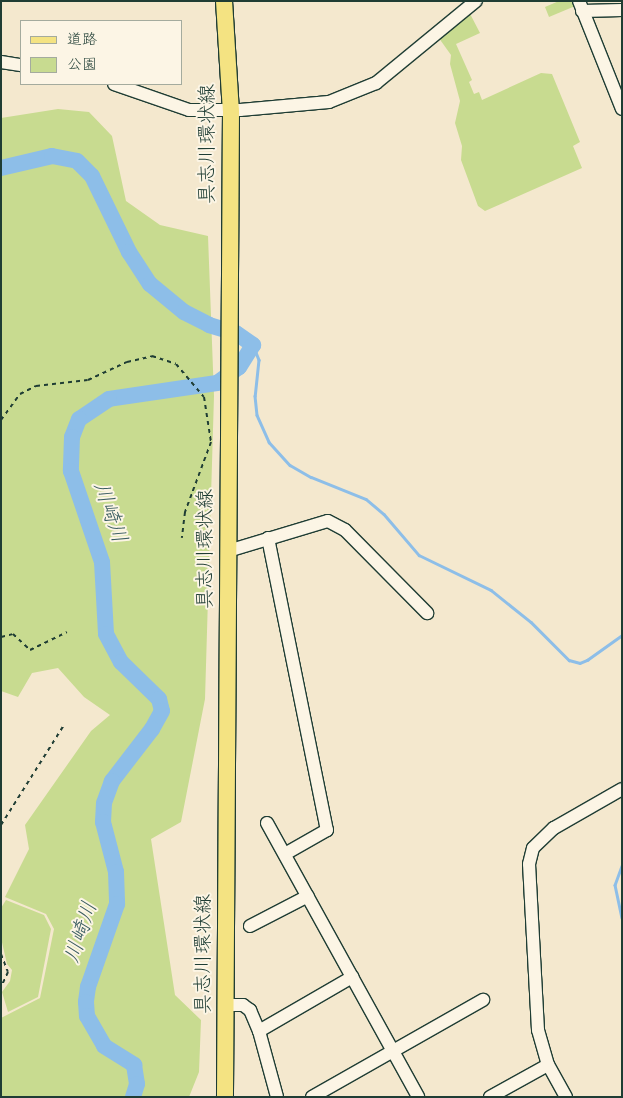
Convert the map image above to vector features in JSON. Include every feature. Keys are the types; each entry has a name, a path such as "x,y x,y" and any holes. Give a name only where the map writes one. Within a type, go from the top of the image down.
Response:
{"main road":[{"name":"具志川環状線","path":"224,1 231,111 225,1097"}],"street":[{"path":"117,85 190,110 231,111 329,102 362,91 395,70 476,1"},
{"path":"622,10 581,6 622,109"},
{"path":"1,62 20,65"},
{"path":"228,551 328,521 346,530 427,613"},
{"path":"268,538 327,830 285,854"},
{"path":"566,1097 548,1065 538,1030 529,864 533,848 554,828 622,789"},
{"path":"267,823 352,977 390,1052 418,1097"},
{"path":"250,926 308,896"},
{"path":"259,1031 352,977"},
{"path":"312,1097 483,1000"},
{"path":"226,1005 243,1005 250,1010 259,1031 277,1097"},
{"path":"490,1097 548,1065"}],"path":[{"path":"1,420 20,394 36,386 88,380 127,362 152,356 176,364 204,396 211,442 185,512 182,538"},
{"path":"1,637 14,634 30,650 67,632"},
{"path":"1,825 64,725"},
{"path":"1,954 8,972 1,987"}],"green space":[{"path":"559,1 579,1 580,4 549,17 545,7"},
{"path":"467,8 480,33 456,44 472,80 469,82 474,94 479,92 482,100 541,73 552,74 580,142 573,146 582,168 485,211 478,206 461,160 462,146 455,123 460,101 450,64 451,55 436,34"},
{"path":"58,109 89,112 112,136 126,201 160,225 208,236 214,396 205,699 181,822 151,839 175,995 201,1020 199,1072 189,1097 1,1097 1,1018 40,998 54,929 46,914 5,897 29,849 25,825 91,731 110,715 84,697 58,668 32,673 18,697 1,691 1,118"},
{"path":"6,900 44,915 51,929 38,997 8,1012 2,992 10,981 12,970 7,964 1,938 1,908"}],"waterway":[{"name":"川崎川","path":"1,168 52,156 77,161 92,176 129,252 150,284 184,312 209,325 236,333 253,345 239,367 217,383 109,399 79,419 72,437 71,471 102,562 106,634 121,662 159,699 162,711 152,729 112,781 104,803 103,822 116,872 117,904 88,987 86,1002 87,1016 104,1046 134,1065 137,1084 133,1097"},
{"path":"253,345 259,360 255,396 257,415 269,442 290,465 311,477 366,499 384,514 419,555 491,590 531,622 569,660 580,663 587,660 622,635"},
{"path":"622,866 615,885 622,917"}]}
